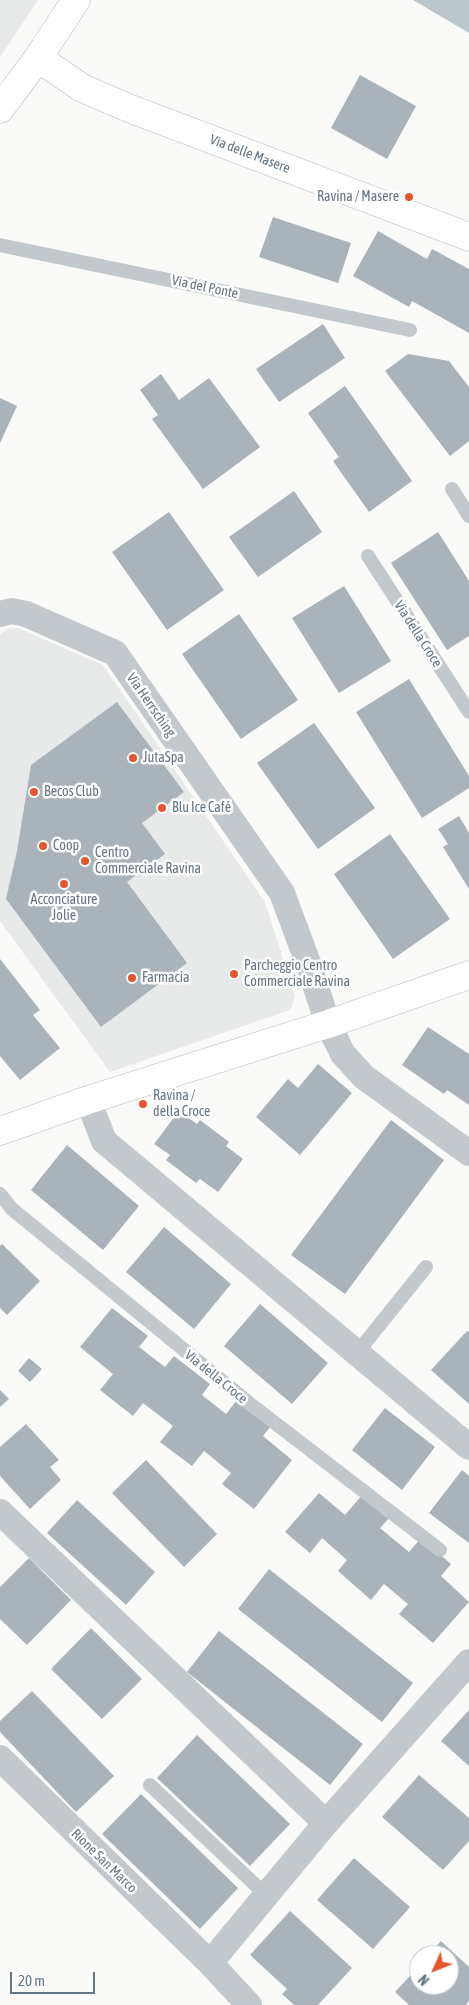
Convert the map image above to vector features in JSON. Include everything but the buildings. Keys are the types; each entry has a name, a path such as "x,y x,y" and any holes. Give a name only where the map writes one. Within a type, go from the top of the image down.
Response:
{"street":[{"path":"0,110 38,58 76,0"},
{"name":"Via delle Masere","path":"38,58 82,88 131,109 469,237"},
{"name":"Via Herrsching","path":"0,614 12,611 26,614 115,653 282,893 328,1024"},
{"path":"0,1131 88,1100 328,1024 469,975"},
{"path":"328,1024 343,1054 364,1077 469,1153"},
{"path":"88,1100 104,1142 469,1447"},
{"path":"0,1512 326,1823"},
{"path":"210,1963 326,1823 469,1662"},
{"name":"Rione San Marco","path":"0,1758 210,1963 249,2005"}],"lane":[{"name":"Via del Ponte","path":"0,245 410,330"},
{"path":"452,489 469,516"},
{"name":"Via della Croce","path":"368,556 469,712"},
{"name":"Via della Croce","path":"0,1194 12,1209 249,1403 440,1550"},
{"path":"356,1354 426,1267"},
{"path":"150,1785 266,1895"}],"shaded area":[{"path":"0,0 38,0 0,57"},
{"path":"413,0 469,0 469,33"},
{"path":"9,628 18,628 103,665 265,902 295,996 292,1007 287,1011 110,1072 0,921 0,634"}],"place":[{"name":"Ravina / Masere","path":"409,197"},
{"name":"JutaSpa","path":"133,758"},
{"name":"Becos Club","path":"34,792"},
{"name":"Blu Ice Café","path":"162,808"},
{"name":"Coop","path":"43,846"},
{"name":"Centro Commerciale Ravina","path":"85,861"},
{"name":"Acconciature Jolie","path":"64,884"},
{"name":"Parcheggio Centro Commerciale Ravina","path":"234,974"},
{"name":"Farmacia","path":"132,978"},
{"name":"Ravina / della Croce","path":"143,1104"}]}
